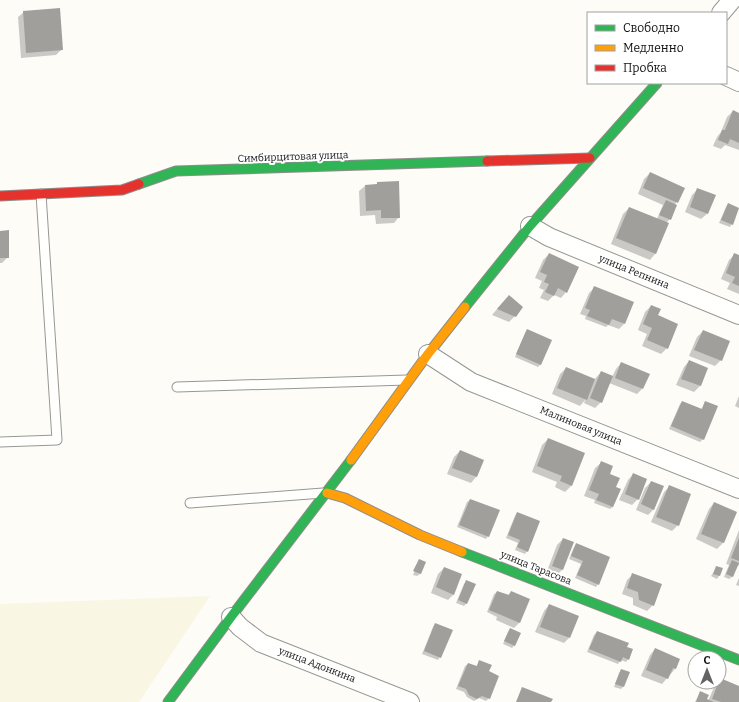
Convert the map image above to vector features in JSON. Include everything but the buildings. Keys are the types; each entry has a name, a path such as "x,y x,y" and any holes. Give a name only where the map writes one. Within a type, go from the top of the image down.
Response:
{"street":[{"path":"721,12 732,0"},
{"path":"727,76 739,82"},
{"path":"168,702 231,617 327,493 428,354 530,226 655,84"},
{"name":"Симбирцитовая улица","path":"0,196 122,190 176,172 590,158"},
{"name":"улица Репнина","path":"530,226 549,237 739,315"},
{"name":"Малиновая улица","path":"428,354 471,382 739,489"},
{"name":"улица Тарасова","path":"327,493 345,498 420,535 739,660"},
{"name":"улица Адонкина","path":"231,617 240,627 261,643 410,702"}],"lane":[{"path":"0,442 57,440 41,194"},
{"path":"177,387 408,380"},
{"path":"190,503 327,493"}],"shaded area":[{"path":"210,596 139,702 0,702 0,604"}],"traffic: fast":[{"path":"465,307 530,226 656,84"},
{"path":"139,184 176,171 487,161"},
{"path":"168,702 351,460"},
{"path":"462,552 739,660"}],"traffic: slow":[{"path":"351,460 428,354 465,307"},
{"path":"327,493 345,498 420,535 462,552"}],"traffic: jam":[{"path":"487,161 590,158"},
{"path":"0,196 122,190 139,184"}]}
